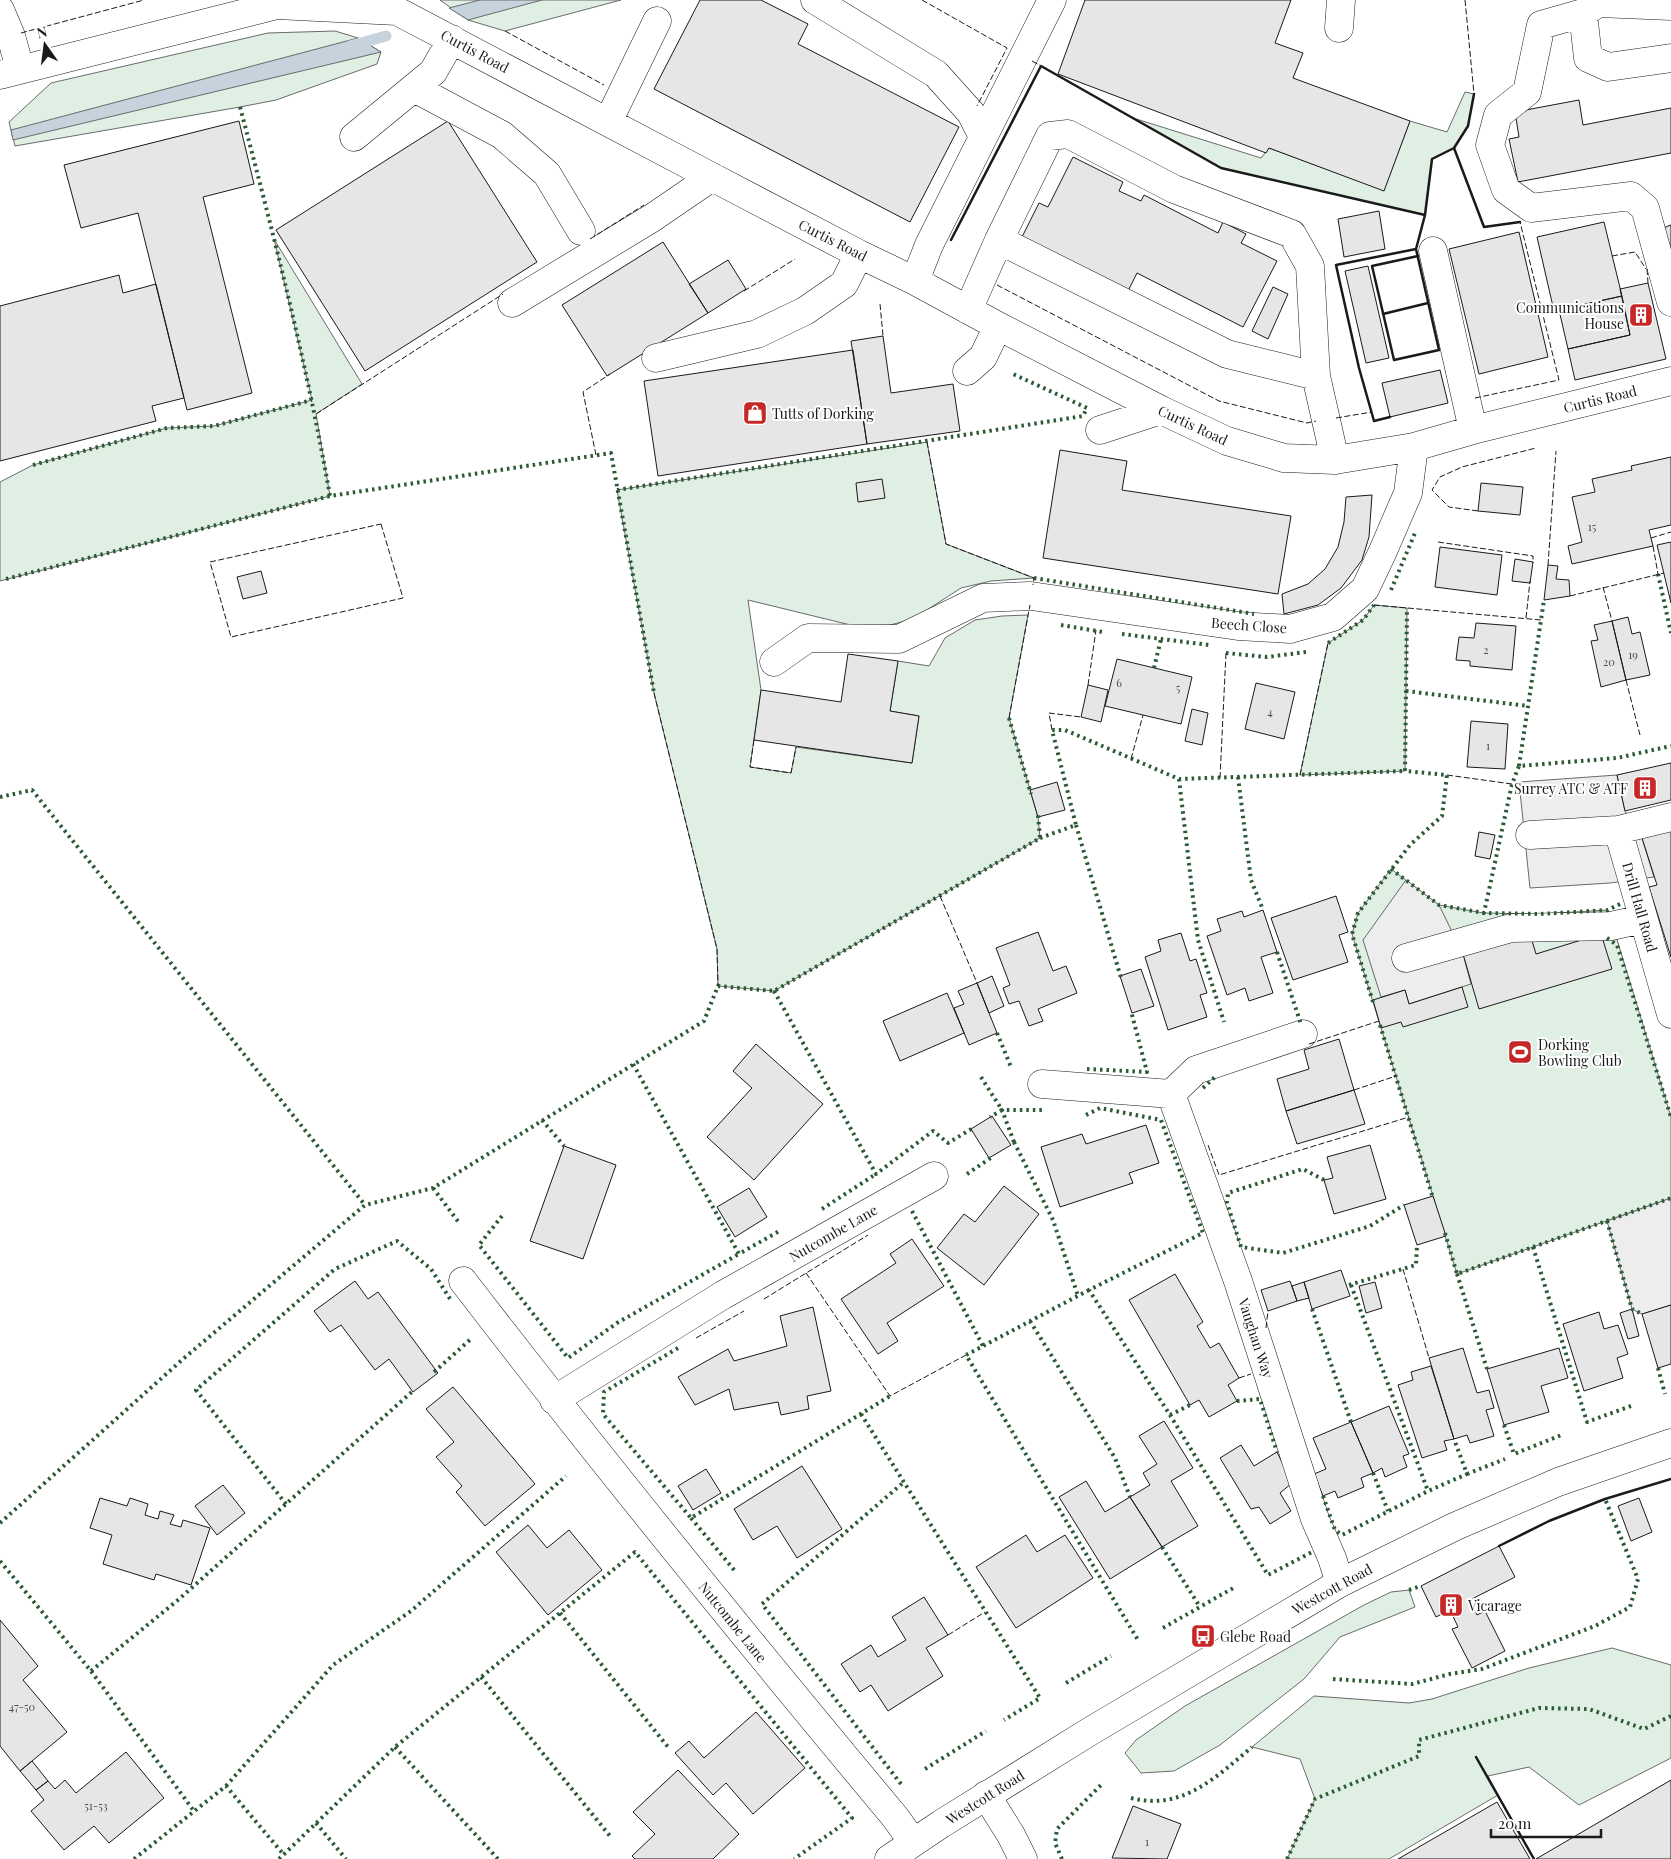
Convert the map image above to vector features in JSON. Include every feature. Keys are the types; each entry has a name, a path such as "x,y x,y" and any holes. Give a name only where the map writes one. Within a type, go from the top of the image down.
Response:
{"street":[{"path":"0,2 8,0"},
{"path":"814,0 936,74 972,113 984,137"},
{"path":"915,280 929,245 1052,0"},
{"path":"1339,28 1341,0"},
{"path":"1671,6 1598,3 1584,13 1541,25 1527,92 1498,115 1490,145 1506,190 1530,208 1631,196 1645,208 1671,302"},
{"name":"Curtis Road","path":"10,72 277,5 399,6 452,39 608,122 859,254 915,280 998,326 1161,410 1227,441 1284,458 1335,460 1414,446 1671,381"},
{"path":"0,10 11,36 10,72"},
{"path":"1584,13 1588,58 1608,67 1671,58"},
{"path":"608,122 657,21"},
{"path":"354,137 433,72 452,39"},
{"path":"414,88 502,135 547,174 581,231"},
{"path":"968,310 999,240 1050,136 1068,134 1174,189 1292,234 1310,266 1316,376 1335,460"},
{"path":"512,303 652,218 712,177"},
{"path":"999,240 1227,354 1316,376"},
{"path":"1433,251 1473,430"},
{"path":"656,358 757,334 805,311 844,284 859,254"},
{"path":"966,371 983,357 998,326"},
{"path":"1100,430 1161,410"},
{"name":"Beech Close","path":"774,662 808,638 899,639 983,598 1031,596 1238,626 1290,629 1333,618 1365,589 1383,551 1408,493 1414,446"},
{"path":"1530,835 1618,830 1671,817"},
{"name":"Drill Hall Road","path":"1618,830 1671,1014"},
{"path":"1406,958 1511,928 1611,926 1643,919"},
{"path":"1042,1084 1171,1094 1196,1070 1304,1034"},
{"name":"Vaughan Way","path":"1171,1094 1238,1281 1315,1519 1332,1558 1340,1583"},
{"name":"Nutcombe Lane","path":"554,1400 723,1295 934,1176"},
{"name":"Nutcombe Lane","path":"463,1281 554,1400 741,1633 895,1817 913,1842"},
{"name":"Westcott Road","path":"889,1859 986,1795 1340,1583 1456,1526 1558,1482 1671,1443"},
{"path":"986,1795 1011,1835 1023,1859"}],"green space":[{"path":"440,0 621,0 505,31 468,20"},
{"path":"335,31 358,38 381,52 377,64 276,100 15,146 9,122 51,83 268,33"},
{"path":"1465,92 1474,94 1468,126 1454,148 1432,159 1425,215 1221,168 1133,118 1261,158 1269,148 1384,190 1410,121 1447,132"},
{"path":"274,239 362,384 316,414 330,496 0,581 0,482 33,465 167,428 214,426 312,400"},
{"path":"927,442 946,544 1034,578 991,581 961,588 913,619 871,630 748,600 761,690 750,767 791,773 796,747 912,763 919,716 890,711 898,661 929,666 945,638 975,620 1028,615 1009,718 1038,817 1040,838 774,991 718,986 717,949 654,693 617,490"},
{"path":"1374,605 1407,608 1405,771 1300,775 1328,643 1363,620"},
{"name":"Dorking Bowling Club","path":"1391,869 1439,905 1483,913 1540,914 1608,910 1671,1117 1671,1198 1457,1274 1352,934 1358,913"},
{"path":"1409,1590 1415,1607 1340,1637 1304,1679 1220,1745 1174,1771 1141,1773 1125,1753 1136,1740 1185,1706 1364,1605 1391,1592"},
{"path":"1612,1648 1671,1665 1671,1758 1579,1805 1529,1767 1488,1776 1498,1795 1389,1859 1287,1859 1315,1799 1300,1759 1252,1747 1314,1696 1409,1703 1432,1699 1529,1668"}],"shaded area":[{"path":"480,0 542,0 468,20 449,8"},
{"path":"358,38 381,52 13,140 11,130"},
{"path":"1617,775 1625,811 1642,838 1654,877 1610,883 1530,888 1519,782"},
{"path":"1406,880 1439,905 1463,954 1471,984 1409,1004 1405,990 1381,997 1363,940"},
{"path":"1671,1198 1671,1305 1642,1314 1632,1309 1607,1221"}],"building":[{"path":"700,0 761,0 808,24 798,44 959,127 910,222 654,89"},
{"path":"1085,0 1291,0 1275,43 1303,53 1293,78 1410,121 1384,191 1269,148 1266,153 1058,74"},
{"path":"1579,100 1583,125 1671,108 1671,153 1518,182 1509,139 1519,137 1515,112"},
{"path":"239,121 254,184 203,197 252,393 187,410 138,213 81,228 64,165"},
{"path":"448,121 537,262 365,371 276,230"},
{"path":"1073,157 1123,182 1119,191 1141,201 1144,195 1218,233 1223,222 1246,234 1241,243 1277,261 1243,327 1137,273 1125,297 1019,243 1039,203 1048,207"},
{"path":"1379,211 1385,249 1344,257 1338,219"},
{"path":"1604,222 1622,296 1554,311 1537,237"},
{"path":"1671,225 1671,258 1663,228"},
{"path":"1519,232 1548,357 1479,374 1449,249"},
{"path":"663,242 708,313 607,376 562,305"},
{"path":"728,260 746,289 708,313 689,284"},
{"path":"1368,266 1389,358 1366,363 1345,271"},
{"path":"119,275 123,293 156,284 184,398 152,406 156,421 0,461 0,306"},
{"name":"Communications House","path":"1648,283 1666,359 1575,380 1568,349 1630,335 1620,289"},
{"path":"1273,287 1288,294 1268,339 1252,331"},
{"path":"1622,296 1630,335 1568,349 1559,310"},
{"path":"883,336 891,393 953,384 960,431 867,444 851,341"},
{"name":"Tutts of Dorking","path":"853,350 867,444 658,476 644,381"},
{"path":"1440,370 1448,403 1390,417 1382,383"},
{"path":"1060,450 1127,461 1122,490 1291,516 1278,594 1043,558"},
{"path":"1671,457 1671,525 1649,530 1653,546 1572,564 1568,546 1582,542 1572,497 1595,492 1592,479 1632,470 1631,466"},
{"path":"882,479 885,498 858,502 856,483"},
{"path":"1481,483 1523,487 1520,515 1478,511"},
{"path":"1372,495 1369,537 1362,560 1341,588 1318,605 1284,614 1282,594 1308,584 1325,569 1338,547 1344,522 1346,497"},
{"path":"1671,542 1671,603 1657,545"},
{"path":"1440,547 1502,555 1497,595 1435,587"},
{"path":"1515,559 1533,562 1530,583 1512,581"},
{"path":"1548,565 1558,566 1556,579 1569,580 1570,596 1544,600"},
{"path":"261,571 267,593 243,599 237,577"},
{"path":"1628,617 1632,634 1640,632 1650,675 1626,680 1612,621"},
{"path":"1612,621 1626,680 1601,687 1591,641 1598,640 1594,625"},
{"path":"1476,623 1516,626 1512,670 1470,666 1470,661 1456,660 1459,637 1474,638"},
{"path":"848,654 898,661 890,711 919,716 912,763 754,740 761,690 841,702"},
{"path":"1117,659 1192,677 1181,724 1105,706"},
{"path":"1256,683 1295,692 1284,739 1245,729"},
{"path":"1088,685 1108,690 1101,722 1081,717"},
{"path":"1192,709 1208,713 1202,745 1185,741"},
{"path":"1471,721 1508,724 1505,769 1467,767"},
{"name":"Surrey ATC & ATF","path":"1671,763 1671,800 1625,811 1617,775"},
{"path":"1057,782 1065,810 1038,817 1030,790"},
{"path":"1671,829 1671,957 1649,887 1657,885 1642,838"},
{"path":"1479,832 1495,835 1490,859 1475,856"},
{"path":"1336,896 1348,932 1339,935 1348,962 1293,980 1271,918"},
{"path":"1263,910 1277,952 1261,957 1273,993 1249,1001 1245,988 1227,995 1207,936 1221,931 1217,919 1242,911 1244,917"},
{"path":"1038,932 1053,971 1066,966 1077,993 1038,1009 1043,1021 1029,1026 1019,1001 1009,1004 1003,988 1010,985 996,948"},
{"path":"1181,933 1190,961 1196,959 1207,993 1200,995 1207,1017 1168,1030 1145,957 1161,951 1158,940"},
{"path":"1530,934 1536,954 1601,934 1612,969 1479,1009 1463,954"},
{"path":"1141,969 1154,1006 1132,1013 1120,976"},
{"path":"992,976 1004,1006 989,1013 977,983"},
{"path":"977,983 997,1033 969,1045 954,1008 964,1004 958,991"},
{"path":"1462,987 1468,1007 1403,1027 1401,1022 1381,1028 1373,1000 1405,990 1409,1004"},
{"path":"947,993 964,1033 900,1061 883,1021"},
{"path":"1339,1039 1354,1090 1286,1111 1277,1079 1309,1069 1304,1050"},
{"path":"756,1044 823,1104 754,1180 707,1137 752,1088 733,1071"},
{"path":"1354,1090 1365,1124 1297,1144 1286,1111"},
{"path":"992,1116 1011,1145 989,1158 971,1129"},
{"path":"1146,1125 1159,1163 1129,1173 1133,1183 1060,1207 1041,1147 1082,1134 1086,1144"},
{"path":"1370,1145 1386,1199 1334,1214 1324,1180 1333,1178 1327,1157"},
{"path":"564,1146 616,1165 583,1259 530,1241"},
{"path":"1004,1186 1039,1214 984,1285 937,1248 964,1214 975,1222"},
{"path":"749,1188 767,1217 735,1237 717,1207"},
{"path":"1433,1196 1446,1236 1417,1245 1404,1205"},
{"path":"912,1239 944,1286 887,1323 898,1341 878,1354 841,1299 896,1263 890,1254"},
{"path":"1341,1270 1350,1296 1312,1309 1304,1282"},
{"path":"1175,1274 1203,1322 1197,1326 1210,1348 1219,1343 1239,1378 1228,1385 1237,1401 1209,1417 1199,1400 1190,1405 1129,1300"},
{"path":"355,1281 368,1299 378,1292 438,1373 413,1392 389,1359 375,1370 341,1325 330,1332 314,1311"},
{"path":"1290,1281 1297,1301 1268,1311 1261,1290"},
{"path":"1304,1282 1309,1298 1297,1301 1292,1286"},
{"path":"1375,1282 1382,1308 1366,1313 1359,1286"},
{"path":"1671,1305 1671,1364 1658,1368 1642,1314"},
{"path":"813,1307 831,1391 807,1396 809,1409 781,1415 778,1402 734,1410 729,1389 695,1405 678,1377 728,1349 734,1361 787,1346 780,1316"},
{"path":"1632,1309 1639,1336 1628,1339 1620,1313"},
{"path":"1599,1312 1604,1329 1618,1325 1628,1354 1617,1358 1623,1378 1584,1391 1563,1324"},
{"path":"1463,1348 1477,1393 1489,1390 1494,1408 1486,1410 1494,1436 1470,1443 1467,1435 1454,1439 1429,1358"},
{"path":"1559,1348 1568,1378 1541,1386 1549,1412 1504,1425 1487,1369"},
{"path":"1431,1366 1454,1439 1444,1441 1447,1450 1422,1458 1398,1385 1413,1380 1411,1372"},
{"path":"453,1387 535,1484 485,1526 456,1492 462,1486 436,1457 454,1442 426,1409"},
{"path":"1389,1406 1409,1454 1403,1456 1407,1467 1385,1477 1382,1468 1373,1473 1351,1422"},
{"path":"1164,1421 1193,1468 1171,1481 1198,1526 1162,1547 1130,1497 1150,1485 1143,1473 1157,1464 1139,1436"},
{"path":"1351,1422 1373,1473 1361,1478 1364,1487 1338,1498 1335,1491 1323,1496 1314,1474 1326,1469 1313,1438"},
{"path":"1241,1445 1254,1466 1277,1452 1292,1483 1280,1493 1291,1511 1270,1524 1259,1507 1251,1509 1220,1458"},
{"path":"802,1466 842,1529 797,1558 777,1526 753,1540 734,1509"},
{"path":"706,1469 721,1493 693,1510 678,1486"},
{"path":"1086,1481 1105,1512 1130,1497 1162,1547 1110,1579 1059,1497"},
{"path":"223,1485 245,1513 217,1535 195,1506"},
{"path":"100,1498 127,1506 130,1498 148,1504 145,1515 158,1519 160,1511 174,1515 170,1524 181,1527 183,1520 210,1528 191,1585 156,1574 154,1580 103,1564 112,1535 90,1528"},
{"path":"1639,1498 1652,1532 1631,1541 1618,1506"},
{"path":"528,1525 547,1548 569,1530 602,1570 548,1615 496,1552"},
{"path":"1026,1535 1037,1552 1065,1535 1093,1578 1016,1628 976,1567"},
{"name":"Vicarage","path":"1499,1546 1515,1577 1470,1600 1477,1615 1485,1611 1505,1651 1472,1668 1452,1629 1458,1627 1450,1610 1436,1617 1421,1586"},
{"path":"924,1597 948,1635 926,1648 943,1676 888,1711 871,1685 860,1692 841,1664 871,1645 878,1657 906,1640 892,1617"},
{"path":"0,1620 38,1666 23,1680 67,1732 20,1771 0,1746"},
{"path":"756,1712 805,1768 753,1814 726,1783 713,1795 675,1753 689,1741 704,1758"},
{"path":"126,1752 164,1798 109,1843 94,1826 64,1850 31,1811 44,1800 36,1790 48,1781 55,1789 65,1780 76,1793"},
{"path":"32,1761 48,1781 36,1790 20,1771"},
{"path":"678,1770 739,1834 713,1859 635,1859 632,1856 655,1834 633,1812"},
{"path":"1671,1780 1671,1859 1536,1859"},
{"path":"1497,1802 1530,1859 1398,1859"},
{"path":"1133,1806 1181,1824 1167,1859 1112,1858"}],"waterway":[{"path":"350,46 386,36"}],"hedge":[{"path":"240,107 300,349 330,496"},
{"path":"617,490 1083,416 1087,408 1013,374"},
{"path":"33,465 167,428 214,426 312,400"},
{"path":"6,579 330,496 611,453 654,693"},
{"path":"1391,590 1415,533"},
{"path":"1658,574 1671,633"},
{"path":"1034,578 1254,614"},
{"path":"1519,766 1544,600"},
{"path":"1328,643 1363,620 1374,605"},
{"path":"1373,1002 1352,934 1358,913 1410,845 1442,816 1447,775 1405,771 1407,608"},
{"path":"1061,625 1103,632"},
{"path":"1122,634 1209,645"},
{"path":"1154,668 1161,639"},
{"path":"1226,653 1267,657 1306,652"},
{"path":"1406,691 1528,706"},
{"path":"1009,718 1031,794"},
{"path":"1040,838 1076,825 1052,730 1065,730 1179,779 1405,771"},
{"path":"1620,904 1608,910 1540,914 1484,913 1512,784 1519,766 1617,758 1671,746"},
{"path":"1238,777 1251,880 1263,910"},
{"path":"1179,779 1198,940 1224,1022"},
{"path":"0,797 32,790 365,1205"},
{"path":"0,1523 183,1359 365,1205 433,1188 704,1021 718,986 774,991 1040,838 1038,815"},
{"path":"1076,825 1121,978"},
{"path":"1391,869 1439,905 1484,913"},
{"path":"1607,938 1617,945 1671,1117"},
{"path":"1277,952 1301,1024"},
{"path":"774,991 876,1174 933,1131 948,1143 973,1128"},
{"path":"1087,1069 1147,1072 1131,1011"},
{"path":"1380,1025 1433,1198"},
{"path":"997,1033 1011,1067"},
{"path":"633,1064 739,1254 781,1230"},
{"path":"1203,1088 1216,1076"},
{"path":"981,1077 1002,1110 990,1117"},
{"path":"1086,1115 1100,1108 1161,1120 1203,1233 1089,1290 1170,1415 1268,1575 1312,1552"},
{"path":"1014,1142 1002,1110 1042,1110"},
{"path":"542,1120 564,1146"},
{"path":"1014,1142 1053,1220 1078,1296"},
{"path":"967,1174 992,1157"},
{"path":"1324,1180 1303,1169 1228,1193 1227,1203 1241,1247 1283,1253 1370,1226 1404,1205"},
{"path":"822,1209 876,1174"},
{"path":"433,1188 460,1224"},
{"path":"1445,1233 1457,1274 1671,1198"},
{"path":"912,1211 983,1346"},
{"path":"502,1216 479,1245 568,1358 617,1323 739,1254"},
{"path":"1607,1221 1632,1309 1642,1314"},
{"path":"286,1504 196,1390 335,1269 397,1241 431,1269 452,1302"},
{"path":"1349,1285 1416,1265 1417,1245"},
{"path":"1533,1247 1587,1422 1631,1406"},
{"path":"1457,1274 1487,1369"},
{"path":"1351,1285 1428,1491"},
{"path":"1089,1290 966,1355 1138,1640"},
{"path":"1312,1309 1351,1422"},
{"path":"1030,1321 1115,1458 1130,1497"},
{"path":"434,1372 472,1338"},
{"path":"678,1348 604,1392 603,1414 691,1518 890,1396"},
{"path":"1658,1368 1665,1394"},
{"path":"91,1671 178,1600 414,1390"},
{"path":"1237,1401 1260,1399 1277,1452"},
{"path":"1170,1415 1190,1405"},
{"path":"861,1414 1040,1698 1004,1720"},
{"path":"1504,1425 1514,1454 1564,1434"},
{"path":"1323,1496 1335,1530 1342,1535 1428,1491 1467,1474 1454,1439"},
{"path":"1467,1474 1505,1459"},
{"path":"1373,1473 1388,1511"},
{"path":"226,1786 333,1665 411,1611 566,1476"},
{"path":"901,1784 762,1604 904,1482"},
{"path":"1333,1679 1412,1684 1450,1674 1482,1669 1595,1626 1630,1607 1638,1579 1605,1499"},
{"path":"691,1518 735,1571"},
{"path":"1162,1547 1200,1607"},
{"path":"279,1859 395,1747 635,1552 852,1818 794,1859"},
{"path":"0,1561 91,1671 194,1811"},
{"path":"1409,1590 1421,1586"},
{"path":"1163,1628 1235,1587"},
{"path":"560,1613 668,1747"},
{"path":"1066,1683 1111,1656"},
{"path":"481,1677 610,1836"},
{"path":"1287,1859 1315,1799 1419,1756 1419,1740 1539,1708 1589,1709 1644,1729 1671,1716"},
{"path":"925,1769 986,1731"},
{"path":"395,1747 498,1859"},
{"path":"1131,1798 1149,1801 1166,1800 1182,1796 1211,1780 1252,1747"},
{"path":"1062,1859 1055,1843 1057,1829 1101,1785"},
{"path":"134,1859 226,1786 284,1855"},
{"path":"316,1823 346,1859"}],"fence":[{"path":"21,33 144,0"},
{"path":"922,0 1007,48 977,106"},
{"path":"1465,0 1474,94"},
{"path":"505,31 604,85"},
{"path":"1032,61 1041,66"},
{"path":"590,239 644,205"},
{"path":"1475,398 1559,380 1520,222"},
{"path":"1612,256 1635,252 1646,269"},
{"path":"744,291 795,259"},
{"path":"1647,269 1648,283"},
{"path":"997,285 1219,401 1307,423 1316,421"},
{"path":"316,414 503,294"},
{"path":"880,304 883,336"},
{"path":"596,455 583,392 610,374"},
{"path":"1336,418 1372,412"},
{"path":"927,442 946,544 1034,578 1033,585"},
{"path":"1478,511 1449,507 1432,490 1440,477 1462,467 1536,448"},
{"path":"1548,565 1556,451"},
{"path":"381,524 403,598 231,637 210,562 381,524"},
{"path":"1651,538 1671,532"},
{"path":"1438,542 1533,556 1533,563"},
{"path":"1653,546 1658,574"},
{"path":"1570,596 1664,573"},
{"path":"1526,618 1530,581"},
{"path":"1603,587 1612,621"},
{"path":"1009,718 1030,605"},
{"path":"1374,605 1541,620"},
{"path":"1088,685 1096,630"},
{"path":"1300,775 1328,643"},
{"path":"1220,778 1226,653"},
{"path":"1626,680 1640,735"},
{"path":"654,693 717,949 718,986"},
{"path":"1052,730 1049,713 1081,717"},
{"path":"1131,759 1143,715"},
{"path":"754,740 750,767 791,773 796,747"},
{"path":"1447,775 1512,784"},
{"path":"940,896 977,983"},
{"path":"1309,1044 1379,1021"},
{"path":"1354,1090 1396,1076"},
{"path":"1208,1145 1219,1175 1409,1117"},
{"path":"764,1299 868,1235"},
{"path":"1403,1269 1429,1358"},
{"path":"806,1273 890,1396 966,1355"},
{"path":"696,1338 744,1311"},
{"path":"1266,1328 1268,1311"},
{"path":"1239,1378 1251,1374"},
{"path":"948,1635 985,1612"}],"wall":[{"path":"951,240 1041,66 1221,168 1425,215 1432,159 1454,148 1468,126 1474,94"},
{"path":"1454,148 1484,227 1520,222"},
{"path":"1390,417 1374,421 1359,368 1336,265 1416,249 1425,215"},
{"path":"1416,249 1439,350 1394,360 1372,266 1418,256"},
{"path":"1383,314 1428,303"},
{"path":"1499,1546 1549,1521 1605,1499 1671,1479"},
{"path":"1476,1757 1534,1859"}],"place":[{"name":"Communications House","path":"1641,315"},
{"name":"Tutts of Dorking","path":"755,413"},
{"name":"Surrey ATC & ATF","path":"1645,788"},
{"name":"Dorking Bowling Club","path":"1520,1052"},
{"name":"Vicarage","path":"1451,1605"},
{"name":"Glebe Road","path":"1203,1636"}]}
